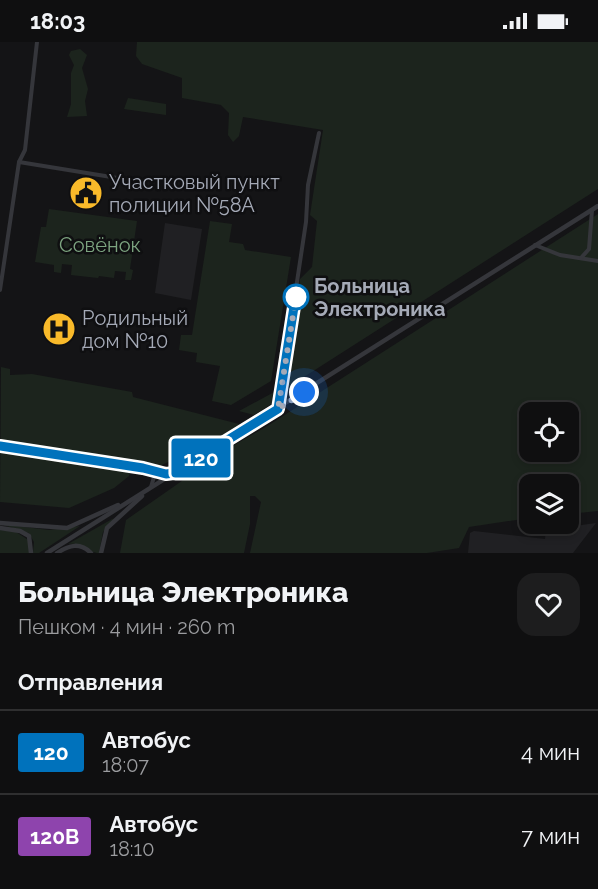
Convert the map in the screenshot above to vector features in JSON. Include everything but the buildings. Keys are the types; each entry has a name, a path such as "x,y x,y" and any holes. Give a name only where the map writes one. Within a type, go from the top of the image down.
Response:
{"street":[{"path":"0,290 19,162 25,150 37,42"},
{"path":"278,409 305,233 308,185 319,134"},
{"path":"19,162 142,182"},
{"path":"47,553 598,206"},
{"path":"581,258 589,249 592,210"},
{"path":"535,245 560,255 598,261"},
{"path":"0,446 166,474 174,473"},
{"path":"101,553 103,538 111,523 151,488 154,477 150,470"},
{"path":"0,525 71,527 142,494"},
{"path":"0,525 29,536 33,547 31,553"},
{"path":"57,553 74,545 84,547 91,553"}],"shaded area":[{"path":"165,223 202,229 191,300 155,293"},
{"path":"596,523 573,553 468,553 470,533 474,531 545,539 546,534 579,534 579,525"}],"green space":[{"path":"137,42 598,42 598,189 282,391 300,279 312,267 317,221 310,215 323,130 243,117 239,136 233,142 228,135 229,113 221,105 182,98 182,78 142,64 136,56"},
{"path":"80,49 87,55 82,68 88,89 85,101 87,116 67,117 71,104 71,73 74,65 69,55 71,51"},
{"path":"128,98 166,104 166,115 124,109"},
{"name":"Совёнок","path":"49,209 137,221 130,269 133,270 131,280 125,280 126,272 115,271 114,278 99,276 98,278 71,275 72,265 62,264 61,273 54,272 54,265 35,262 41,227 46,227"},
{"path":"598,214 598,511 579,513 579,474 519,474 519,520 469,527 459,548 427,553 250,553 261,502 255,496 250,496 250,524 244,553 120,553 126,520 229,448 269,425"},
{"path":"210,221 232,224 229,242 243,244 245,250 291,257 271,381 231,405 212,401 220,366 196,362 197,353 179,350 181,335 192,335"},
{"path":"1,367 10,369 10,375 32,374 132,392 133,397 243,425 160,466 133,463 129,476 114,488 69,508 0,502"},
{"path":"276,391 276,401 254,415 239,411"},
{"path":"114,518 103,532 99,553 82,546 68,544"},
{"path":"0,524 49,530 80,526 39,553 33,553 34,542 29,533"},
{"path":"0,530 16,532 30,541 29,553 0,553"}],"bus line":[{"name":"120","path":"0,446 156,470 166,474 174,473 278,409 296,294"}],"place":[{"name":"Участковый пункт полиции №58А","path":"86,193"},
{"name":"Больница Электроника","path":"296,297"},
{"name":"Родильный дом №10","path":"59,329"}],"route":[{"path":"296,297 278,409 304,392"}]}
